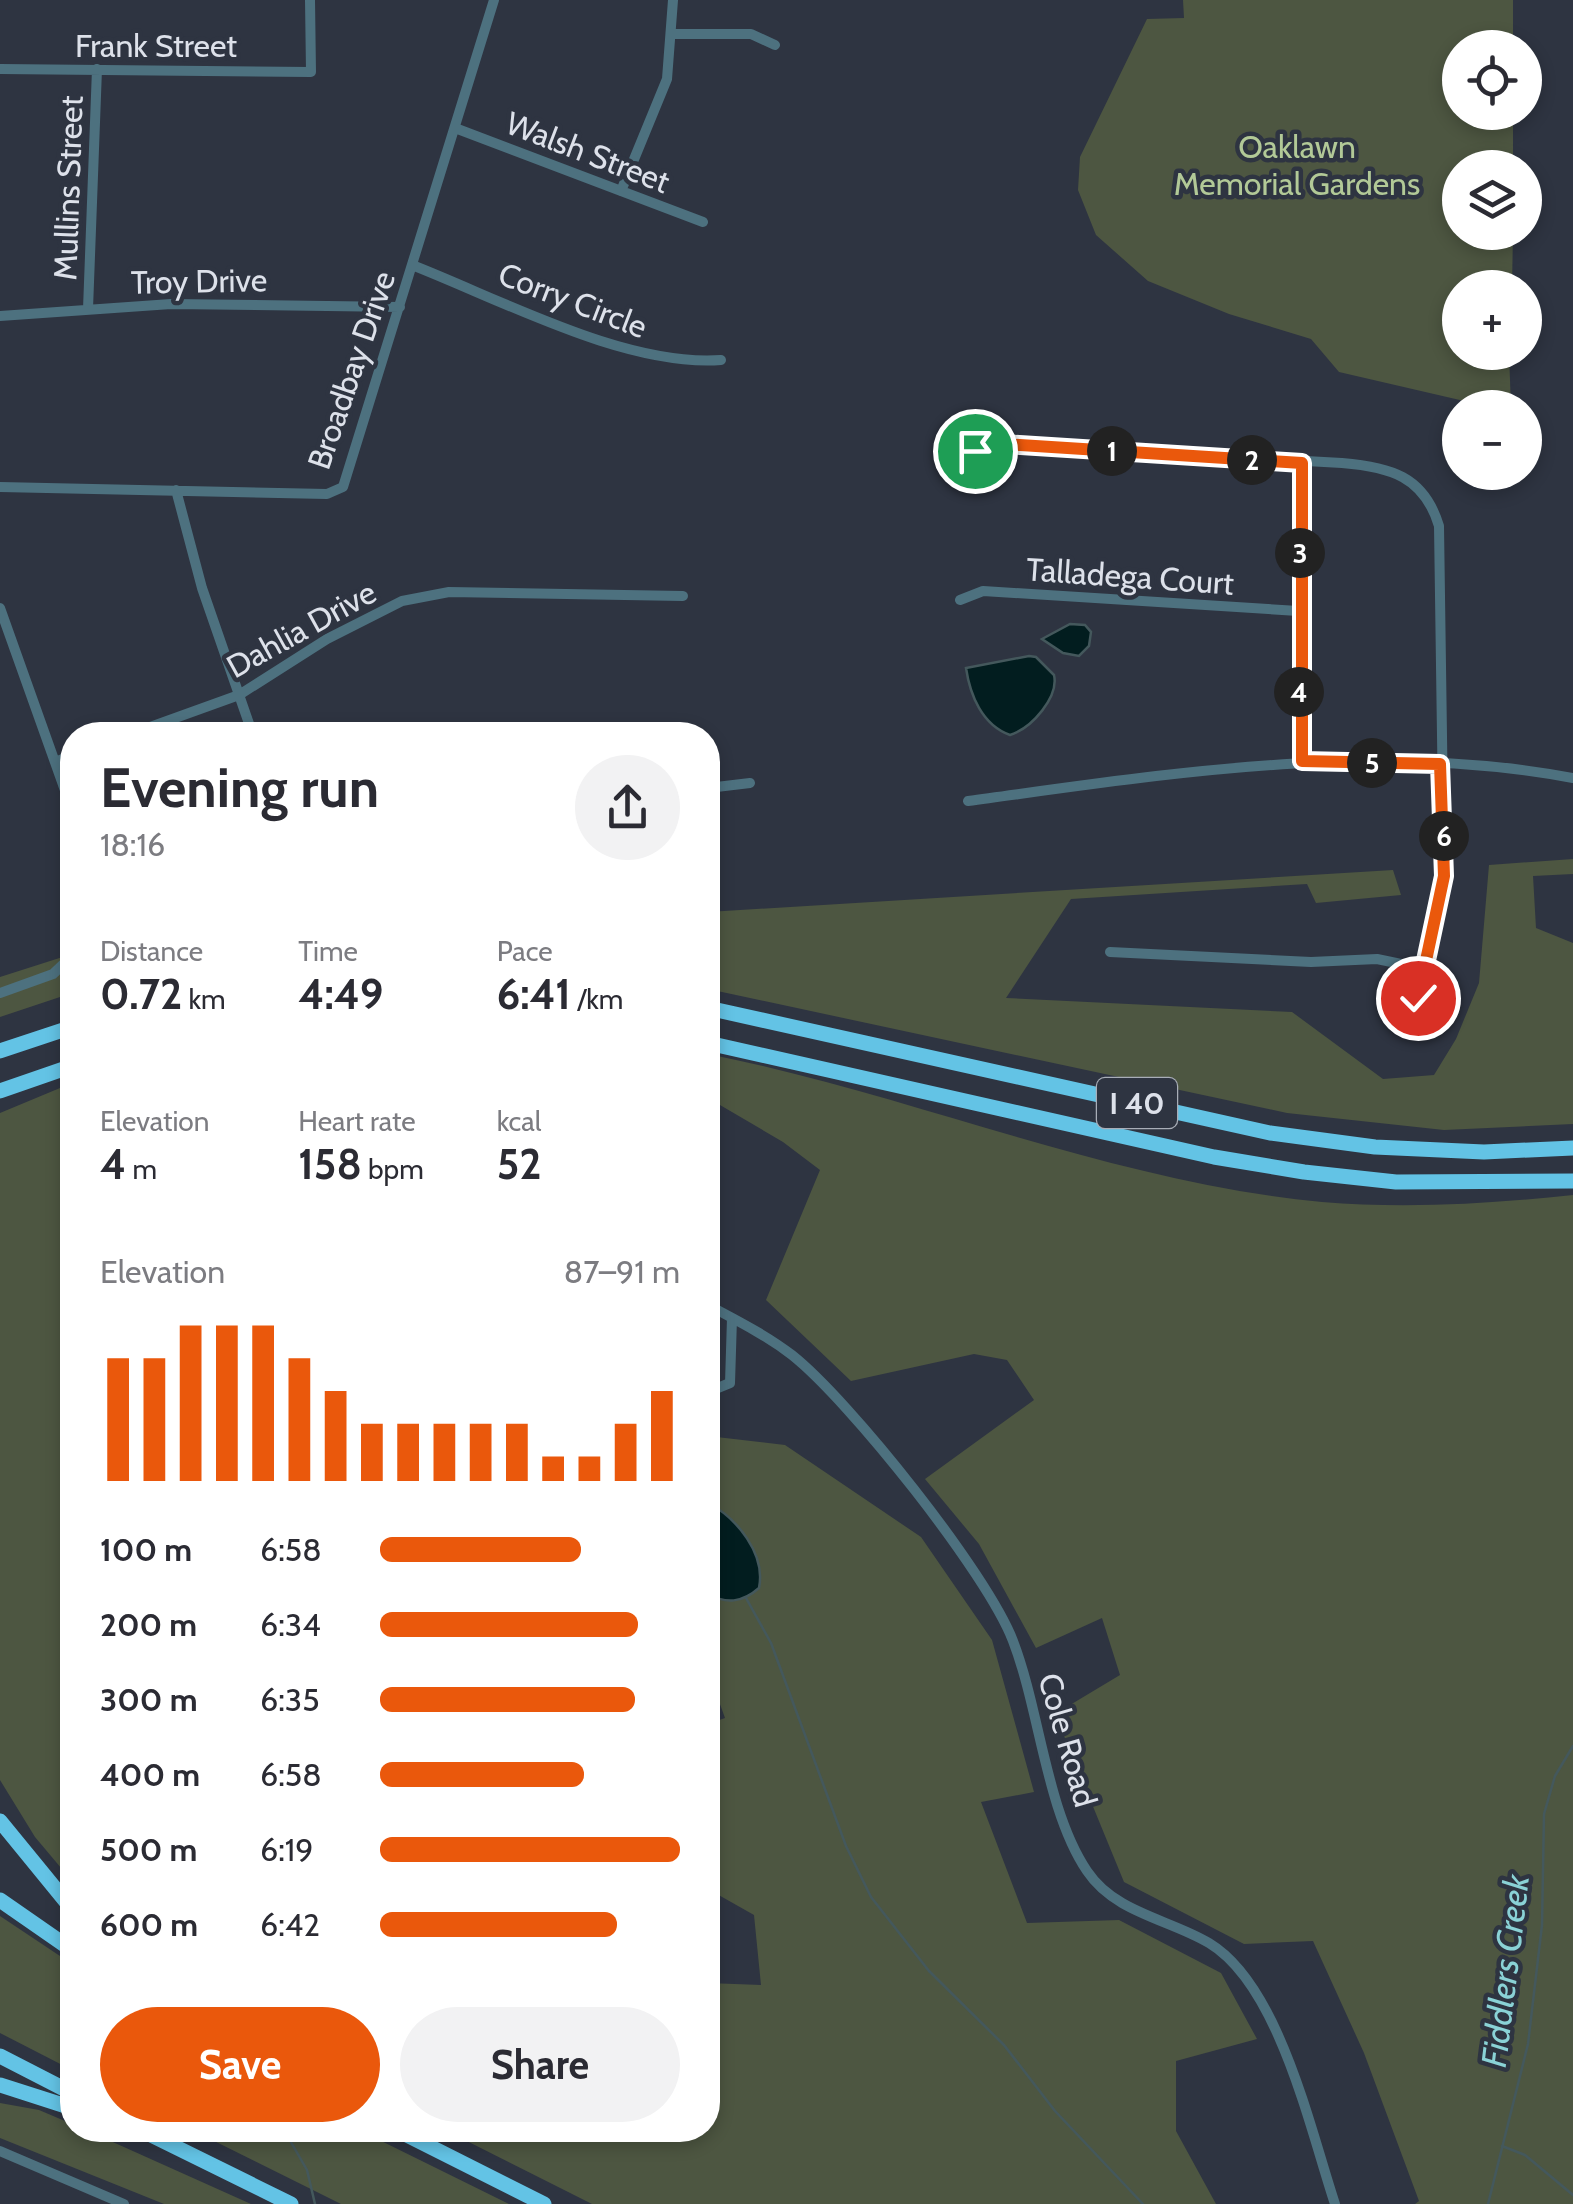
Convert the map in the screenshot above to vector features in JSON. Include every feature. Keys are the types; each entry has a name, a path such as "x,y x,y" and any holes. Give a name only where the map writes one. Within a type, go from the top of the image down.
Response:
{"highway":[{"name":"I 40","path":"720,1011 1270,1133 1375,1147 1484,1152 1573,1148"},
{"path":"0,1051 60,1031"},
{"name":"I 40","path":"720,1046 1214,1157 1304,1172 1488,1185 1573,1181"},
{"path":"2,1091 60,1070"},
{"path":"0,1821 60,1894"},
{"path":"0,1900 60,1942"},
{"path":"0,2056 60,2087"},
{"path":"0,2086 60,2104"},
{"path":"157,2142 182,2152"},
{"path":"163,2142 292,2204"},
{"path":"421,2142 544,2204"}],"street":[{"name":"Frank Street","path":"0,69 311,72 310,0"},
{"name":"Broadbay Drive","path":"0,486 328,494 342,487 494,0"},
{"path":"622,191 668,79 673,0"},
{"path":"672,34 751,34 774,45"},
{"name":"Mullins Street","path":"88,309 97,69"},
{"name":"Walsh Street","path":"455,128 703,222"},
{"name":"Corry Circle","path":"412,265 643,354 676,361 721,360"},
{"name":"Troy Drive","path":"0,316 171,304 400,307"},
{"path":"975,451 987,443 1380,466 1404,474 1433,505 1439,526 1444,876 1413,1018 1402,1027"},
{"path":"1302,463 1298,612 1302,761"},
{"path":"176,490 186,536 248,722"},
{"name":"Dahlia Drive","path":"164,722 239,695 327,639 402,601 449,592 683,596"},
{"name":"Talladega Court","path":"960,600 983,592 1298,612"},
{"path":"0,608 60,776"},
{"path":"55,762 60,760"},
{"path":"968,801 1186,771 1302,761 1500,766 1573,778"},
{"path":"720,787 750,783"},
{"path":"1110,952 1311,962 1377,959 1426,970"},
{"path":"0,993 54,974 60,968"},
{"name":"Cole Road","path":"720,1314 776,1344 809,1371 904,1480 992,1601 1014,1642 1061,1808 1086,1870 1103,1888 1151,1919 1210,1944 1250,1982 1270,2014 1335,2204"},
{"path":"720,1387 730,1383 732,1323"},
{"path":"0,2150 124,2204"}],"green space":[{"name":"Oaklawn Memorial Gardens","path":"1183,0 1513,0 1513,30 1442,30 1442,130 1513,130 1513,150 1442,150 1442,250 1513,250 1512,270 1442,270 1442,370 1510,370 1510,390 1442,390 1442,396 1339,372 1311,339 1229,314 1148,281 1096,235 1078,190 1080,157 1147,19 1184,18"},
{"path":"1573,859 1573,874 1533,876 1536,928 1573,943 1573,1124 1444,1130 1287,1113 720,992 720,911 1393,870 1401,895 1316,903 1307,884 1071,899 1006,998 1292,1012 1383,1079 1434,1075 1456,1039 1479,983 1489,865"},
{"path":"60,958 60,997 0,1017 0,977"},
{"path":"720,1057 785,1071 1089,1157 1244,1192 1384,1205 1479,1203 1573,1195 1573,2204 1415,2204 1419,2201 1364,2053 1313,1941 1244,1944 1124,1882 1055,1714 1120,1675 1102,1618 1036,1648 979,1544 925,1479 1034,1400 1007,1360 974,1354 851,1381 766,1300 820,1170 783,1142 720,1105"},
{"path":"60,1088 60,1867 35,1837 0,1780 0,1113"},
{"path":"720,1437 785,1445 921,1537 992,1640 1034,1792 981,1802 1027,1923 1119,1920 1221,1973 1257,2039 1176,2061 1176,2131 1216,2204 592,2204 469,2142 720,2142 720,1983 761,1985 754,1915 720,1896 720,1720 725,1718 720,1704"},
{"path":"0,1916 60,1956 60,2064 0,2033"},
{"path":"0,2103 39,2110 60,2119 60,2142 113,2142 251,2204 164,2204 0,2138"},
{"path":"216,2142 383,2142 509,2204 341,2204"}],"shaded area":[{"path":"1070,624 1085,625 1091,632 1089,646 1079,656 1063,653 1042,639"},
{"path":"1036,657 1054,675 1052,693 1035,719 1010,735 992,724 979,708 966,668"},
{"path":"720,1511 747,1538 760,1575 759,1588 753,1593 740,1599 721,1599"}],"waterway":[{"path":"746,1598 771,1643 846,1846 871,1897 929,1971 1004,2045 1055,2111 1143,2204"},
{"name":"Fiddlers Creek","path":"1488,2204 1528,2044 1542,1925 1544,1814 1555,1776 1573,1746"},
{"path":"291,2142 307,2170 315,2204"},
{"path":"1502,2146 1525,2155 1573,2195"}],"route":[{"path":"975,451 987,443 1302,463 1298,612 1302,761 1440,764 1444,876 1436,929 1418,998"}]}
